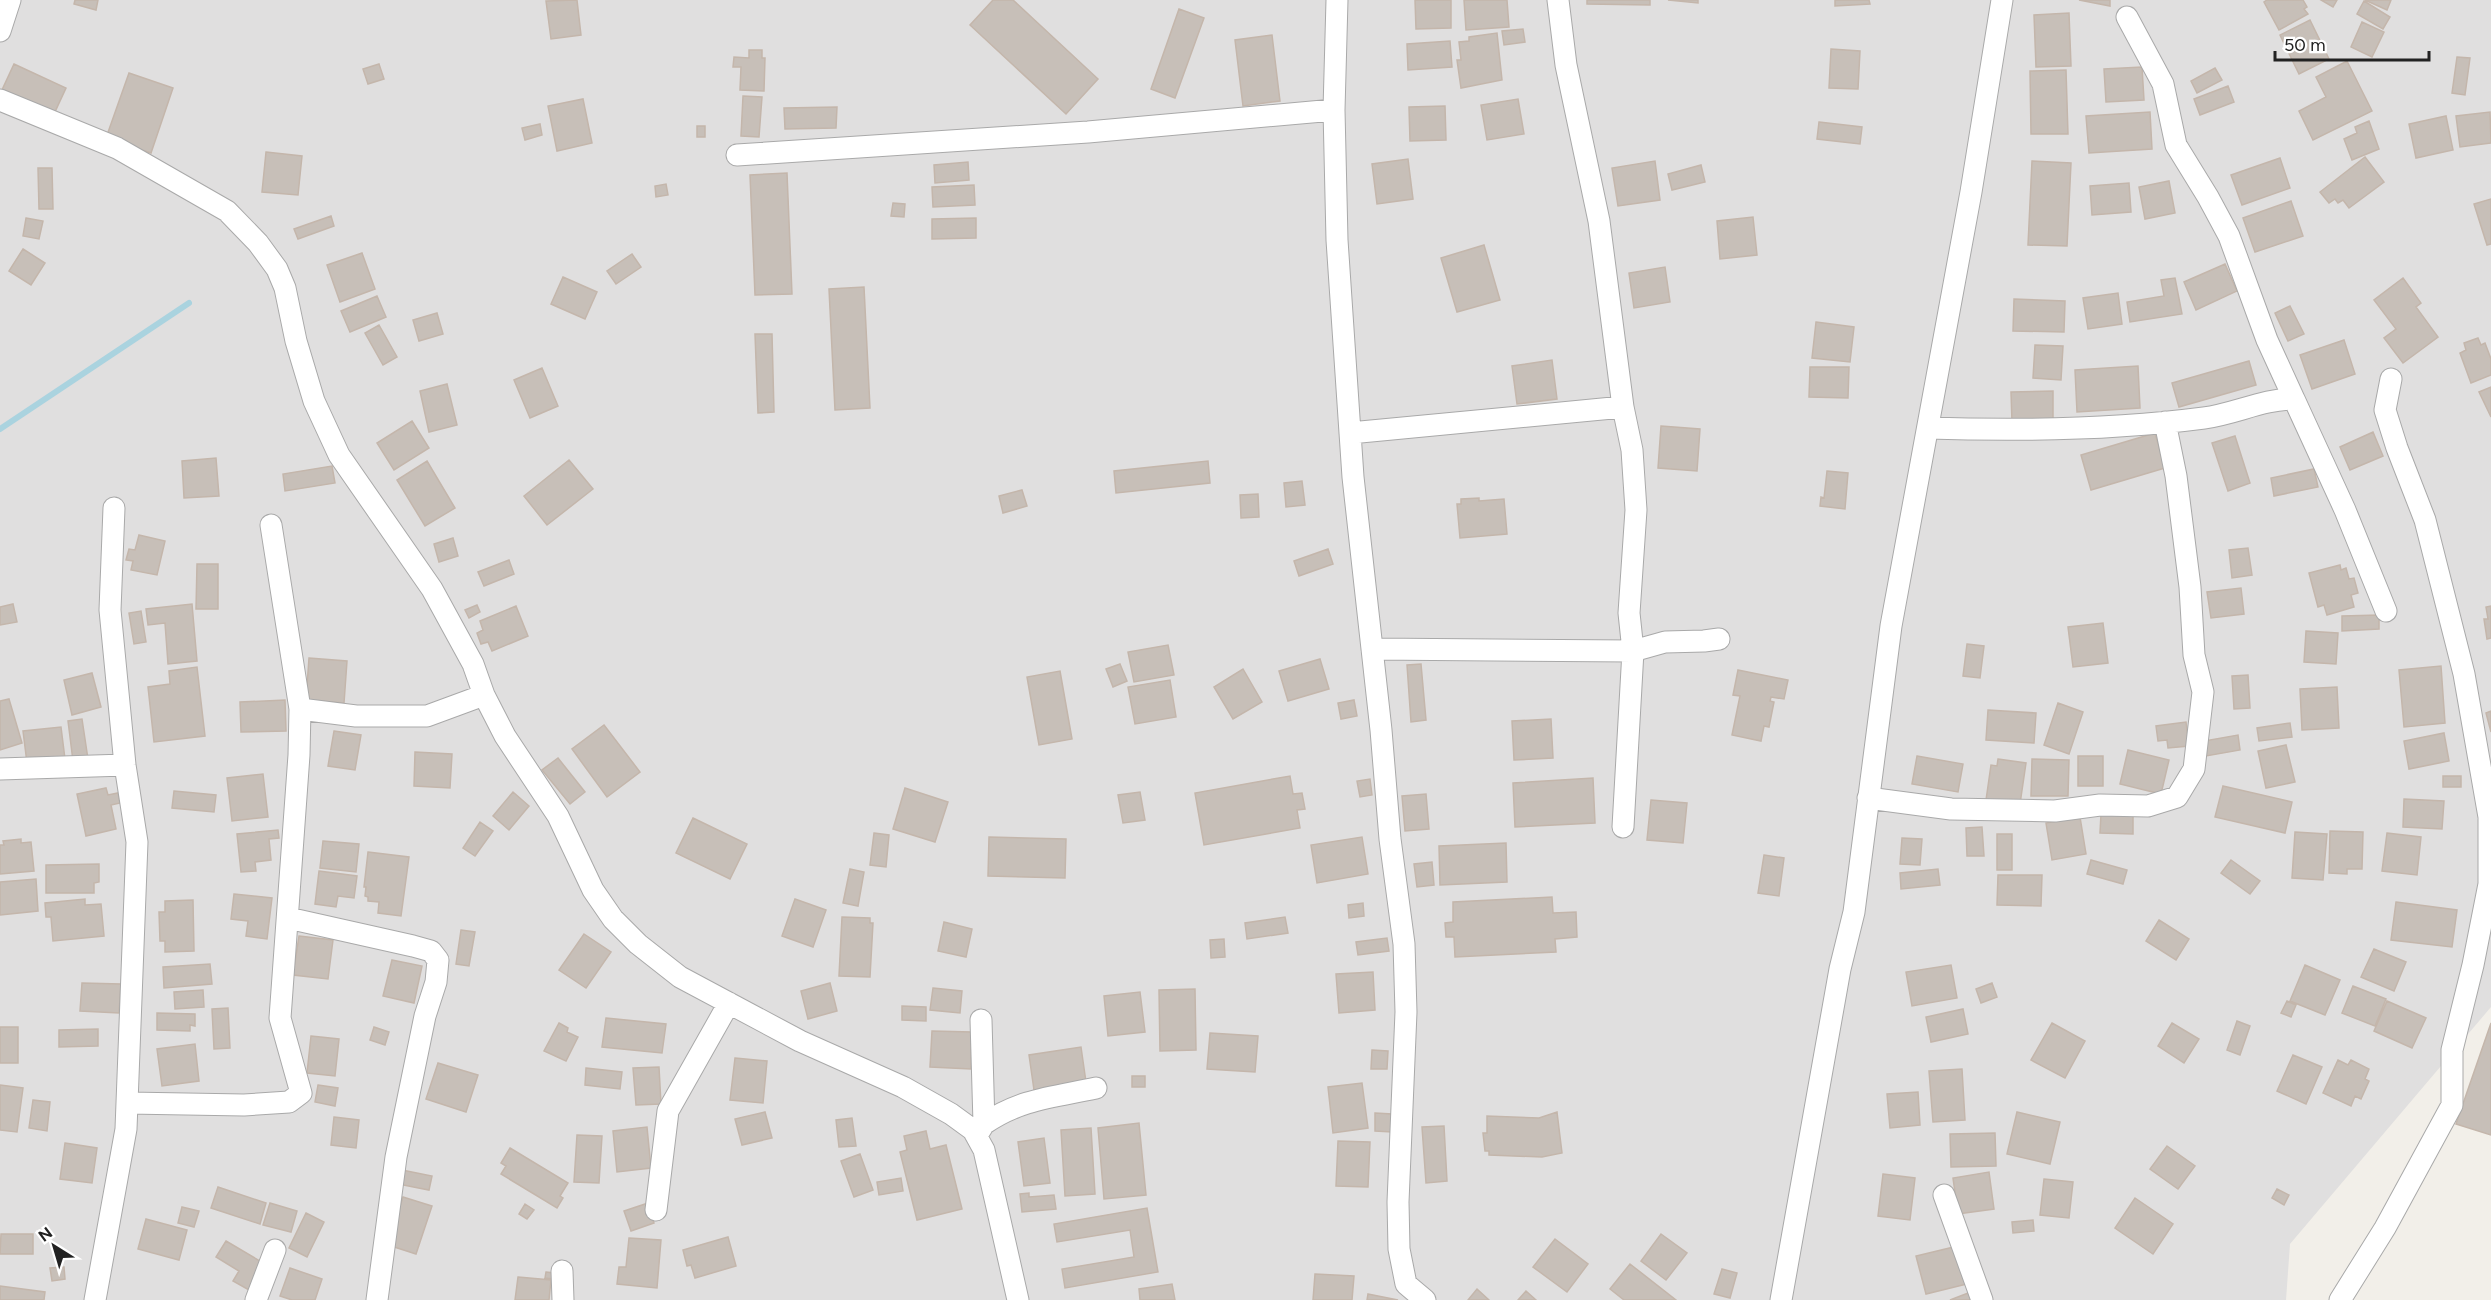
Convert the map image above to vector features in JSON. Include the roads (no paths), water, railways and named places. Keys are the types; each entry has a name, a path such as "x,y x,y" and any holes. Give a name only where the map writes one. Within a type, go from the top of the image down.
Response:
{"street":[{"path":"0,31 10,0"},
{"path":"1336,0 1334,110 1336,240 1350,433 1390,839 1404,944 1406,1012 1398,1202 1399,1249 1406,1284 1425,1300"},
{"path":"1558,0 1566,65 1599,221 1623,406 1632,450 1636,510 1629,613 1633,651 1623,827"},
{"path":"1781,1300 1840,969 1854,912 1891,626 1971,192 2002,0"},
{"path":"2127,17 2163,84 2175,146 2208,196 2229,236 2267,340 2345,510 2386,611"},
{"path":"0,100 117,148 227,212 258,243 277,269 285,288 296,341 314,401 339,455 432,589 473,664 484,695 505,736 558,816 593,890 613,919 660,963 680,977 801,1041 903,1087 980,1130"},
{"path":"737,155 1076,132 1334,110"},
{"path":"2340,1300 2385,1228 2452,1105 2452,1050 2473,965 2489,884 2489,817 2464,674 2425,520 2385,410 2391,379"},
{"path":"1928,428 2019,431 2165,422 2207,418 2278,399 2294,399"},
{"path":"1350,433 1623,406"},
{"path":"1868,798 1951,809 2055,811 2100,805 2148,806 2177,797 2194,769 2204,692 2194,655 2190,587 2176,476 2165,422"},
{"path":"95,1300 126,1129 137,842 125,765 110,610 114,507"},
{"path":"128,1103 256,1104 289,1102 302,1093 280,1018 299,755 300,710 271,525"},
{"path":"1372,649 1633,651 1665,642 1704,642 1719,639"},
{"path":"300,710 356,716 427,717 484,695"},
{"path":"0,769 125,765"},
{"path":"288,918 431,951 438,960 436,982 425,1016 396,1157 377,1300"},
{"path":"656,1210 668,1111 729,1003"},
{"path":"981,1020 980,1130 1018,1300"},
{"path":"980,1130 1002,1111 1017,1104 1096,1088"},
{"path":"1944,1195 1982,1300"},
{"path":"256,1300 275,1250"},
{"path":"562,1271 563,1300"}],"waterway":[{"path":"0,429 189,303"}]}
